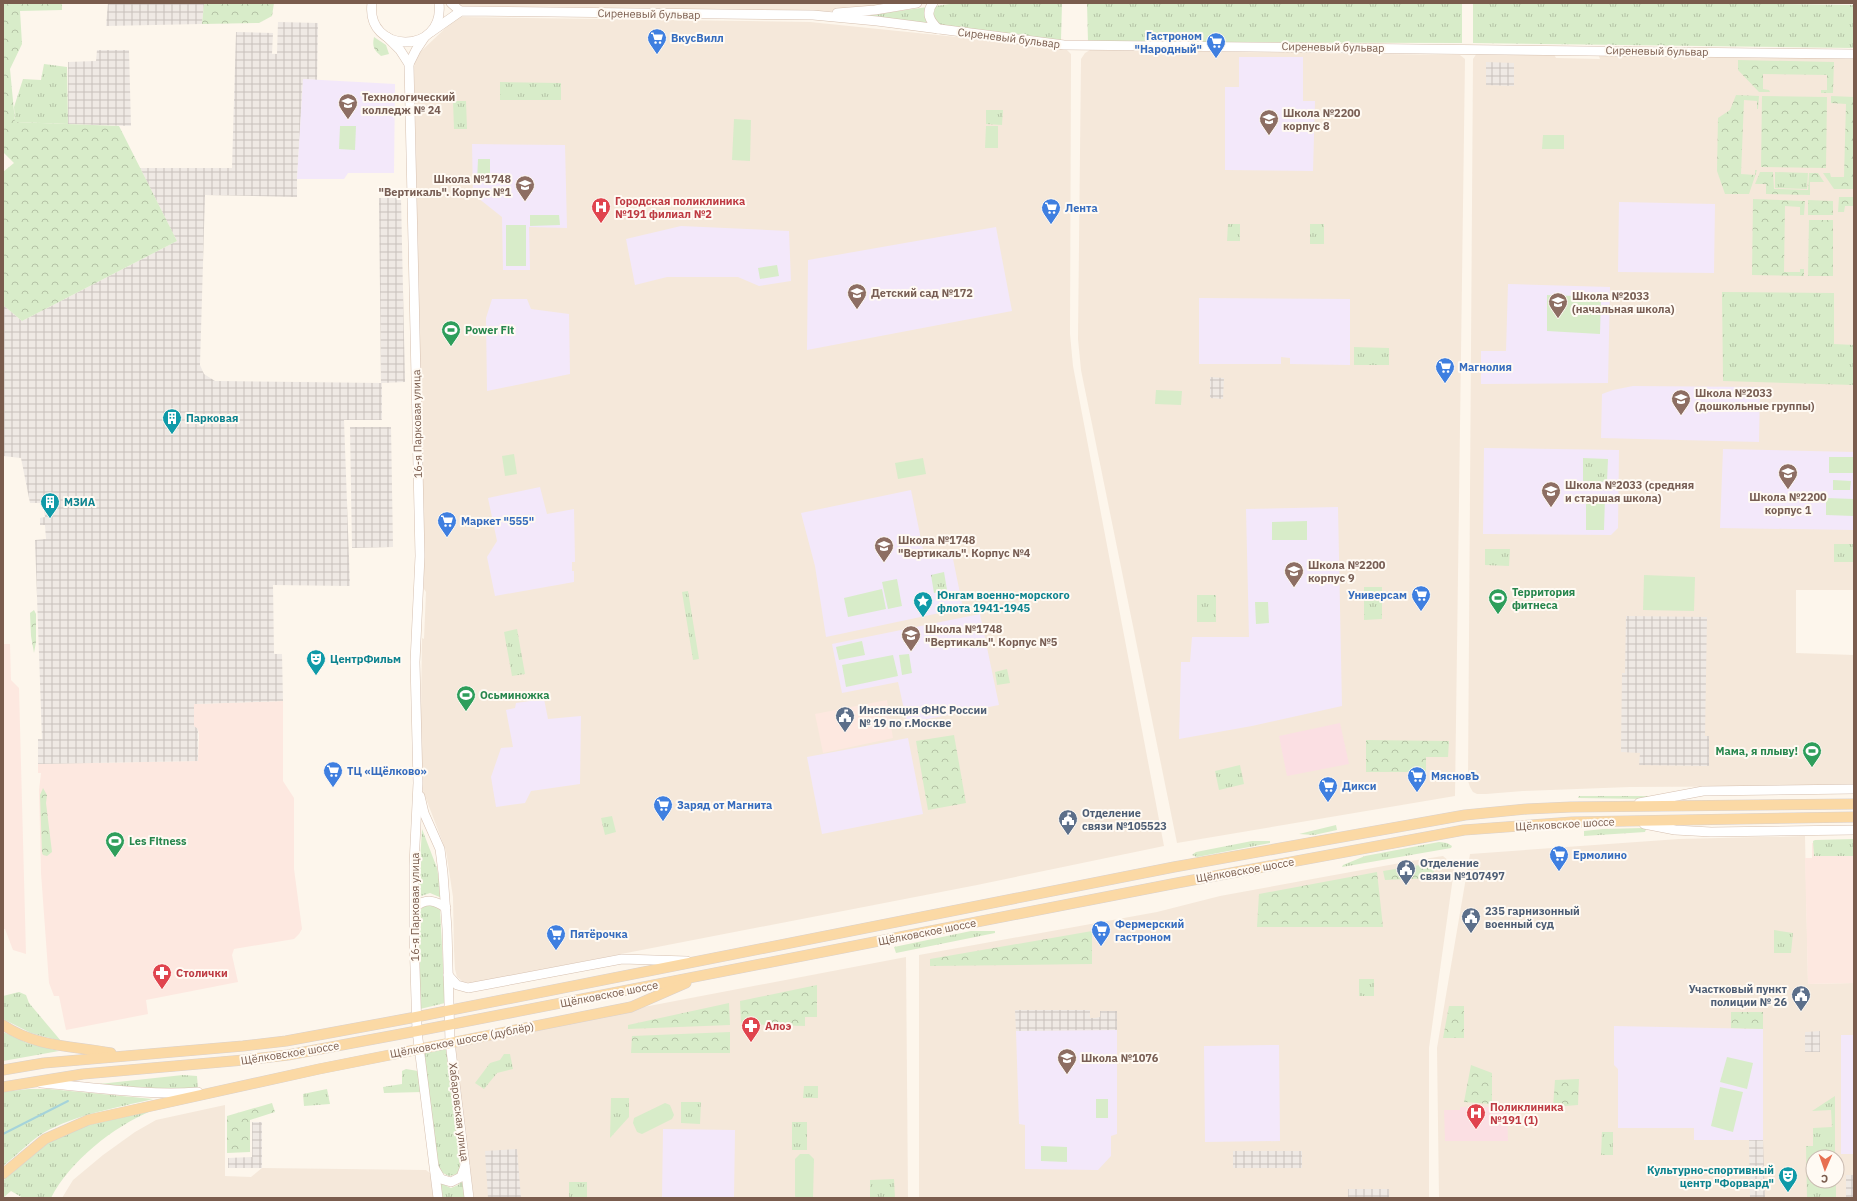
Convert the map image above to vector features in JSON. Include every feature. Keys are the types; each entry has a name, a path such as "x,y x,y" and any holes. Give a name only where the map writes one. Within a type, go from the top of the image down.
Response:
{"main road":[{"path":"372,3 374,22 380,32 395,41 411,42 428,34 460,11 451,3"},
{"path":"428,34 438,19 439,3"},
{"name":"Сиреневый бульвар","path":"460,11 813,15 875,10 917,3"},
{"path":"933,3 929,8 928,13 932,23 938,29"},
{"name":"Сиреневый бульвар","path":"813,15 1064,45 1854,54"},
{"name":"16-я Парковая улица","path":"417,1031 414,865 418,783 415,678 418,588 420,574 420,533 409,64 416,50 428,34"},
{"path":"387,37 400,50 409,64"},
{"name":"16-я Парковая улица","path":"418,783 424,813 440,849 446,908 449,1025"},
{"path":"1613,807 1703,791 1854,789"},
{"name":"Щёлковское шоссе","path":"3,1070 44,1062 272,1043 449,1011 1174,867 1465,815 1527,809 1854,804"},
{"name":"Щёлковское шоссе","path":"3,1087 82,1074 136,1068 266,1058 449,1025 1170,884 1464,830 1617,821 1854,817"},
{"path":"1617,821 1645,824 1675,830 1711,832 1854,830"},
{"path":"415,907 421,902 430,900 438,902 446,908"},
{"path":"448,975 457,985 468,988 622,959 700,962"},
{"name":"Щёлковское шоссе (дублёр)","path":"3,1174 45,1139 88,1120 419,1048 631,1007 703,976"},
{"path":"3,1025 29,1038 44,1043 122,1056"},
{"name":"Хабаровская улица","path":"449,1025 469,1198"},
{"path":"417,1031 438,1198"},
{"path":"30,1082 162,1094 216,1091"},
{"path":"434,1168 441,1179 451,1182 462,1177 465,1164"}],"shaded area":[{"path":"108,3 204,4 202,24 106,26"},
{"path":"456,3 903,3 870,8 821,12 459,8"},
{"path":"460,17 810,22 1065,48 1071,54 1070,334 1073,366 1164,846 977,885 472,983 463,982 457,977 454,950 453,897 446,851 420,783 422,638 424,639 426,592 424,589 414,58 455,19"},
{"path":"278,22 318,23 317,80 303,79 297,197 205,195 200,365 204,374 215,381 381,383 379,198 401,198 405,382 382,383 382,420 344,420 350,586 273,585 274,654 282,654 283,701 194,704 194,726 198,729 198,761 38,764 38,739 42,739 35,540 46,539 45,525 40,525 40,518 45,517 44,503 30,503 21,458 3,456 3,305 22,321 177,241 140,168 232,168 236,32 273,33 272,54 277,54"},
{"path":"97,50 129,50 131,126 68,124 68,62 96,61"},
{"path":"1090,50 1460,55 1465,59 1455,796 1177,843 1081,370 1078,339 1081,59 1085,53"},
{"path":"1477,53 1554,54 1556,58 1600,59 1598,54 1854,58 1854,590 1796,590 1796,653 1854,655 1854,786 1630,787 1486,794 1477,794 1473,792 1470,787 1468,781 1473,59"},
{"name":"Школа №2200 корпус 8","path":"1239,57 1303,57 1303,101 1315,101 1313,171 1225,170 1225,87 1239,87"},
{"path":"1486,62 1514,63 1514,86 1486,85"},
{"name":"Технологический колледж № 24","path":"303,79 395,84 394,173 348,173 344,179 297,179"},
{"name":"Школа №1748 \"Вертикаль\". Корпус №1","path":"472,144 565,145 567,228 529,227 530,270 503,270 502,217 473,194"},
{"path":"1619,202 1715,204 1714,273 1618,272"},
{"path":"681,226 789,231 791,281 759,286 738,277 667,277 635,285 626,239"},
{"path":"996,227 1012,311 807,350 808,260"},
{"name":"Школа №2033 (начальная школа)","path":"1508,284 1610,287 1608,383 1481,384 1481,351 1506,351"},
{"path":"1199,298 1350,299 1350,365 1290,364 1290,358 1281,357 1281,364 1199,364"},
{"path":"492,299 527,299 531,309 569,314 570,374 487,391 486,318"},
{"path":"1210,377 1224,378 1223,399 1210,398"},
{"name":"Школа №2033 (дошкольные группы)","path":"1633,386 1760,387 1759,442 1601,438 1602,394"},
{"path":"350,427 391,427 393,547 352,548"},
{"name":"Школа №2033 (средняя и старшая школа)","path":"1484,448 1619,450 1618,528 1611,535 1483,534"},
{"name":"Школа №2200 корпус 1","path":"1723,449 1854,452 1854,530 1720,528"},
{"path":"540,487 547,514 574,509 575,562 572,562 572,571 574,571 574,582 495,596 487,557 497,541 488,498"},
{"name":"Школа №1748 \"Вертикаль\". Корпус №4","path":"911,490 925,559 952,554 963,608 826,637 815,566 801,513"},
{"path":"1338,507 1342,706 1252,726 1179,739 1181,662 1190,662 1192,637 1249,637 1246,509"},
{"name":"Школа №1748 \"Вертикаль\". Корпус №5","path":"980,614 999,705 907,723 898,682 842,693 832,644"},
{"path":"1626,616 1707,617 1705,736 1709,736 1709,766 1639,765 1640,753 1621,752 1622,673 1625,673"},
{"path":"3,644 10,644 11,680 19,688 26,954 13,950 5,929 3,929"},
{"path":"544,699 548,719 581,716 580,784 531,791 525,803 496,807 491,777 501,748 513,747 506,710 515,708 516,703"},
{"path":"887,700 893,738 823,753 815,714"},
{"path":"283,701 283,781 294,798 294,869 302,929 299,934 294,939 234,949 232,955 238,982 146,1000 148,1014 66,1030 59,996 54,996 49,983 41,873 39,790 41,773 38,773 38,764 198,761 199,735 198,729 193,726 194,704"},
{"path":"1340,723 1349,764 1287,776 1279,736"},
{"path":"908,738 923,814 822,834 807,757"},
{"path":"1805,836 1808,984 1854,983 1854,1198 1439,1198 1437,1048 1470,854 1679,839"},
{"path":"1854,840 1854,983 1808,984 1805,858 1812,858 1812,843"},
{"path":"1443,856 1450,862 1454,870 1429,1048 1429,1198 919,1198 919,955 1157,912 1220,896"},
{"path":"906,957 908,1198 474,1198 455,1043"},
{"path":"1015,1010 1090,1010 1090,1018 1100,1017 1100,1011 1117,1011 1117,1030 1016,1031"},
{"path":"1614,1026 1763,1029 1763,1140 1694,1140 1694,1128 1618,1128 1618,1069 1614,1065"},
{"name":"Школа №1076","path":"1117,1030 1117,1134 1111,1136 1111,1156 1098,1170 1025,1169 1025,1125 1019,1124 1016,1031"},
{"path":"1820,1031 1820,1052 1805,1052 1805,1032"},
{"path":"1841,1035 1854,1035 1854,1154 1845,1154 1845,1149 1841,1149"},
{"path":"1279,1045 1280,1141 1205,1142 1204,1046"},
{"path":"225,1105 225,1176 251,1177 262,1168 426,1170 431,1174 434,1198 62,1198 73,1180 103,1155 135,1132 156,1120"},
{"name":"Поликлиника №191 (1)","path":"1460,1107 1507,1107 1508,1141 1445,1141 1444,1110 1460,1110"},
{"path":"252,1122 262,1122 262,1168 228,1168 228,1158 252,1157"},
{"path":"663,1129 735,1130 734,1198 662,1198"},
{"path":"1749,1140 1763,1140 1765,1198 1750,1198"},
{"path":"517,1149 521,1198 488,1198 485,1151"},
{"path":"1233,1151 1302,1151 1302,1168 1233,1168"},
{"path":"1846,1175 1854,1175 1854,1198 1846,1198"},
{"path":"1348,1189 1389,1189 1389,1198 1348,1198"}],"green space":[{"path":"3,3 62,3 62,10 20,11 22,44 10,69 15,122 119,126 177,241 22,321 3,305 3,172 14,163 3,152"},
{"path":"177,3 274,3 272,16 259,23 202,24 204,4"},
{"path":"957,3 1062,3 1061,40 870,18 870,15"},
{"path":"1087,3 1462,3 1462,43 1088,42"},
{"path":"1473,3 1708,3 1854,5 1854,48 1473,43"},
{"path":"374,37 386,45 389,54 381,56 377,52 373,46"},
{"path":"1738,60 1834,62 1833,93 1821,93 1821,90 1827,90 1827,75 1763,74 1763,89 1769,90 1770,92 1759,92 1738,70"},
{"path":"44,64 67,67 68,124 15,122 14,107 23,79 41,80"},
{"path":"500,82 561,83 561,100 500,100"},
{"path":"1736,95 1759,96 1758,109 1757,101 1744,100 1741,174 1755,175 1755,170 1757,170 1749,194 1725,194 1717,171 1718,118 1730,110"},
{"path":"1762,96 1827,97 1826,168 1761,167"},
{"path":"1831,96 1854,97 1854,189 1834,189 1823,173 1830,173 1831,177 1844,177 1846,104 1831,103"},
{"path":"453,101 466,101 467,129 454,129"},
{"path":"986,110 1003,110 1002,125 986,124"},
{"path":"734,119 751,120 750,161 732,160"},
{"path":"340,126 356,126 355,150 339,149"},
{"path":"986,126 998,126 998,148 985,148"},
{"path":"1543,135 1564,135 1564,149 1542,149"},
{"path":"478,159 490,159 490,182 477,182"},
{"path":"1760,172 1773,172 1774,189 1808,190 1809,173 1818,173 1824,182 1810,182 1810,195 1766,194 1766,184 1755,184"},
{"path":"1775,172 1808,173 1807,189 1775,188"},
{"path":"1839,197 1854,197 1854,206 1845,206 1844,212 1838,212"},
{"path":"1753,199 1805,201 1804,215 1800,215 1800,207 1785,206 1784,272 1800,272 1800,269 1804,269 1804,276 1752,275"},
{"path":"1808,200 1833,201 1833,215 1808,215"},
{"path":"530,215 559,215 560,225 530,226"},
{"path":"1809,220 1833,220 1833,276 1808,276"},
{"path":"1228,224 1240,224 1240,241 1227,241"},
{"path":"1310,224 1324,224 1324,244 1310,244"},
{"path":"506,225 526,225 526,266 506,266"},
{"path":"777,265 779,276 760,279 758,268"},
{"path":"1722,292 1834,293 1834,344 1854,345 1854,385 1723,381"},
{"path":"1547,295 1601,297 1600,334 1547,331"},
{"path":"1354,347 1389,348 1389,365 1354,365"},
{"path":"1156,390 1182,391 1181,405 1155,404"},
{"path":"514,454 517,474 505,476 502,456"},
{"path":"1829,457 1853,457 1853,473 1829,473"},
{"path":"923,458 926,474 898,479 895,463"},
{"path":"1583,458 1608,459 1607,482 1583,481"},
{"path":"1833,480 1851,481 1850,490 1833,490"},
{"path":"1586,497 1605,497 1604,530 1586,530"},
{"path":"1826,498 1854,499 1854,516 1826,515"},
{"path":"1307,521 1307,540 1272,540 1272,522"},
{"path":"1834,544 1854,544 1854,562 1834,562"},
{"path":"1485,549 1510,549 1509,566 1485,565"},
{"path":"944,572 947,590 934,593 931,575"},
{"path":"1644,575 1695,577 1694,611 1643,610"},
{"path":"897,579 902,606 888,609 882,582"},
{"path":"1364,587 1382,587 1382,619 1364,620"},
{"path":"882,589 886,609 848,617 844,598"},
{"path":"688,591 699,659 693,660 682,592"},
{"path":"1197,595 1216,595 1216,622 1197,622"},
{"path":"1255,602 1268,602 1269,623 1256,624"},
{"path":"34,610 36,614 36,642 34,653 31,636 30,613"},
{"path":"517,629 525,674 512,676 504,632"},
{"path":"862,641 865,655 839,660 836,647"},
{"path":"909,654 912,673 902,675 899,655"},
{"path":"893,655 898,676 846,687 842,665"},
{"path":"1007,669 1010,683 997,685 995,672"},
{"path":"954,735 966,803 928,810 916,741"},
{"path":"1366,740 1449,741 1448,757 1426,757 1426,772 1366,772"},
{"path":"1240,765 1244,784 1219,790 1215,771"},
{"path":"43,788 47,795 46,803 52,852 47,856 43,855 42,853 40,795"},
{"path":"1579,796 1659,796 1647,799 1578,798"},
{"path":"612,816 616,832 605,835 601,818"},
{"path":"1336,825 1337,830 1314,835 1299,834"},
{"path":"422,829 437,868 442,898 430,893 418,897"},
{"path":"1646,829 1645,832 1584,836 1584,831"},
{"path":"1854,839 1854,856 1814,856 1813,841 1815,840"},
{"path":"1252,841 1270,841 1270,843 1197,857 1192,855 1196,852"},
{"path":"1439,842 1447,843 1452,846 1451,848 1342,867 1343,865 1365,856"},
{"path":"1432,863 1435,878 1385,880 1383,871"},
{"path":"1377,872 1383,927 1257,927 1259,894"},
{"path":"428,905 440,908 445,1003 420,1009 419,912 423,907"},
{"path":"1774,930 1793,933 1791,953 1774,953"},
{"path":"971,931 995,931 995,933 896,953 894,947"},
{"path":"1092,931 1092,964 930,966 930,959"},
{"path":"1359,979 1374,979 1374,996 1359,996"},
{"path":"817,985 817,1017 805,1017 805,1026 741,1024 740,1001"},
{"path":"19,992 26,995 29,1003 61,1041 31,1033 3,1019 3,996"},
{"path":"729,1003 730,1025 628,1029 628,1025"},
{"path":"1449,1006 1464,1006 1464,1038 1443,1038"},
{"path":"1731,1012 1763,1012 1763,1029 1731,1028"},
{"path":"3,1032 27,1043 59,1051 3,1061"},
{"path":"730,1032 730,1053 631,1053 632,1036"},
{"path":"446,1048 461,1169 457,1174 449,1176 439,1171 423,1052"},
{"path":"504,1054 510,1054 513,1069 497,1073 484,1089 475,1083 490,1063 500,1060"},
{"path":"1727,1057 1753,1063 1747,1089 1720,1082"},
{"path":"1471,1065 1492,1073 1492,1104 1464,1102"},
{"path":"406,1069 418,1071 421,1078 422,1092 384,1093 383,1087 402,1084 402,1071"},
{"path":"183,1075 197,1076 198,1090 180,1091 99,1084"},
{"path":"1579,1079 1578,1105 1553,1107 1555,1080"},
{"path":"804,1086 818,1086 818,1098 803,1098"},
{"path":"1720,1087 1743,1092 1733,1132 1711,1126"},
{"path":"29,1089 49,1089 153,1099 97,1112 56,1126 43,1133 3,1166 3,1092"},
{"path":"327,1089 330,1104 304,1106 303,1094"},
{"path":"1835,1096 1835,1149 1806,1149 1806,1146 1813,1146 1813,1128 1832,1127 1831,1110 1812,1111"},
{"path":"611,1098 629,1098 629,1117 610,1138"},
{"path":"1096,1099 1108,1099 1108,1118 1096,1118"},
{"path":"681,1102 701,1102 700,1124 681,1123"},
{"path":"272,1103 275,1112 250,1120 250,1152 227,1153 227,1116"},
{"path":"665,1103 670,1105 674,1115 672,1119 642,1134 637,1132 633,1123 634,1118"},
{"path":"151,1111 122,1126 81,1158 59,1184 51,1198 23,1198 11,1191 3,1198 3,1181 48,1143 89,1125"},
{"path":"792,1122 807,1122 807,1150 792,1150"},
{"path":"1602,1132 1613,1132 1613,1155 1601,1155"},
{"path":"1041,1146 1067,1147 1067,1162 1041,1161"},
{"path":"800,1154 809,1154 814,1159 813,1198 796,1198 795,1196 795,1159"},
{"path":"894,1179 895,1198 870,1198 870,1180"},
{"path":"463,1180 465,1198 442,1198 440,1183 451,1188 458,1185"},
{"path":"569,1182 587,1182 587,1198 569,1198"},
{"path":"1807,1189 1836,1189 1836,1198 1807,1198"}],"waterway":[{"path":"3,1134 68,1101"}],"place":[{"name":"ВкусВилл","path":"657,55"},
{"name":"Гастроном \"Народный\"","path":"1216,59"},
{"name":"Технологический колледж № 24","path":"348,120"},
{"name":"Школа №2200 корпус 8","path":"1269,136"},
{"name":"Школа №1748 \"Вертикаль\". Корпус №1","path":"525,202"},
{"name":"Городская поликлиника №191 филиал №2","path":"601,224"},
{"name":"Лента","path":"1051,225"},
{"name":"Детский сад №172","path":"857,310"},
{"name":"Школа №2033 (начальная школа)","path":"1558,319"},
{"name":"Power Fit","path":"451,347"},
{"name":"Магнолия","path":"1445,384"},
{"name":"Школа №2033 (дошкольные группы)","path":"1681,416"},
{"name":"Парковая","path":"172,435"},
{"name":"Школа №2200 корпус 1","path":"1788,490"},
{"name":"Школа №2033 (средняя и старшая школа)","path":"1551,508"},
{"name":"МЗИА","path":"50,519"},
{"name":"Маркет \"555\"","path":"447,538"},
{"name":"Школа №1748 \"Вертикаль\". Корпус №4","path":"884,563"},
{"name":"Школа №2200 корпус 9","path":"1294,588"},
{"name":"Универсам","path":"1421,612"},
{"name":"Территория фитнеса","path":"1498,615"},
{"name":"Юнгам военно-морского флота 1941-1945","path":"923,618"},
{"name":"Школа №1748 \"Вертикаль\". Корпус №5","path":"911,652"},
{"name":"ЦентрФильм","path":"316,676"},
{"name":"Осьминожка","path":"466,712"},
{"name":"Инспекция ФНС России № 19 по г.Москве","path":"845,733"},
{"name":"Мама, я плыву!","path":"1812,768"},
{"name":"ТЦ «Щёлково»","path":"333,788"},
{"name":"МясновЪ","path":"1417,793"},
{"name":"Дикси","path":"1328,803"},
{"name":"Заряд от Магнита","path":"663,822"},
{"name":"Отделение связи №105523","path":"1068,836"},
{"name":"Les Fitness","path":"115,858"},
{"name":"Ермолино","path":"1559,872"},
{"name":"Отделение связи №107497","path":"1406,886"},
{"name":"235 гарнизонный военный суд","path":"1471,934"},
{"name":"Фермерский гастроном","path":"1101,947"},
{"name":"Пятёрочка","path":"556,951"},
{"name":"Столички","path":"162,990"},
{"name":"Участковый пункт полиции № 26","path":"1801,1012"},
{"name":"Алоэ","path":"751,1043"},
{"name":"Школа №1076","path":"1067,1075"},
{"name":"Поликлиника №191 (1)","path":"1476,1130"},
{"name":"Культурно-спортивный центр \"Форвард\"","path":"1788,1193"}]}
